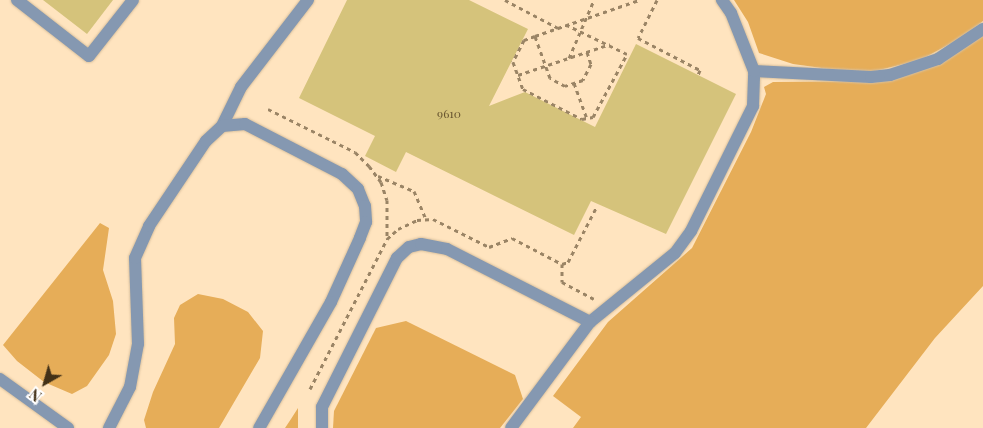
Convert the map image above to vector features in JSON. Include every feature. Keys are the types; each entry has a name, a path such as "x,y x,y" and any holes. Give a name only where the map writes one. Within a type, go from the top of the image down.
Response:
{"street":[{"path":"17,0 90,56 133,0"},
{"path":"109,428 130,386 138,344 135,258 160,210 206,142 222,126 241,87 308,0"},
{"path":"512,428 590,322 675,254 691,231 753,106 754,71 731,13 722,0"},
{"path":"754,71 871,77 890,75 938,59 983,29"},
{"path":"222,126 246,124 342,174 358,189 365,206 366,222 331,302 259,428"},
{"path":"322,428 322,407 397,258 409,248 421,244 447,249 590,322"},
{"path":"0,379 68,428"}],"path":[{"path":"505,0 558,28"},
{"path":"569,59 579,30 594,0"},
{"path":"567,25 610,44 627,54 593,117 587,119 582,119 523,89 514,62 524,40 632,1 639,0"},
{"path":"657,0 638,38 700,70 698,75"},
{"path":"535,36 550,78 565,86 583,80 591,64 587,52"},
{"path":"518,75 610,44"},
{"path":"574,83 587,119"},
{"path":"376,175 414,191 426,219"},
{"path":"310,389 387,239 398,229 433,218 489,247 512,238 562,264 568,262 596,208"},
{"path":"562,264 562,282 597,300"}],"shaded area":[{"path":"734,0 983,0 983,21 961,38 920,60 871,72 836,70 793,64 759,53 748,22"},
{"path":"983,34 983,286 935,338 866,428 573,428 581,417 553,396 608,322 692,248 751,132 766,94 764,87 773,82 878,81"},
{"path":"100,223 109,228 103,270 113,301 116,334 109,355 87,386 72,394 44,382 17,361 3,345"},
{"path":"198,294 223,299 248,312 263,331 260,358 219,428 146,428 144,420 153,392 175,344 174,318 180,305"},
{"path":"406,321 515,375 523,399 500,428 333,428 334,411 376,328"},
{"path":"298,408 298,428 285,428 291,419"}],"building":[{"path":"43,0 113,0 87,34"},
{"path":"347,0 469,0 528,29 489,106 525,92 595,127 636,44 736,94 666,234 591,201 574,235 406,152 396,172 365,156 375,136 299,98"}]}
